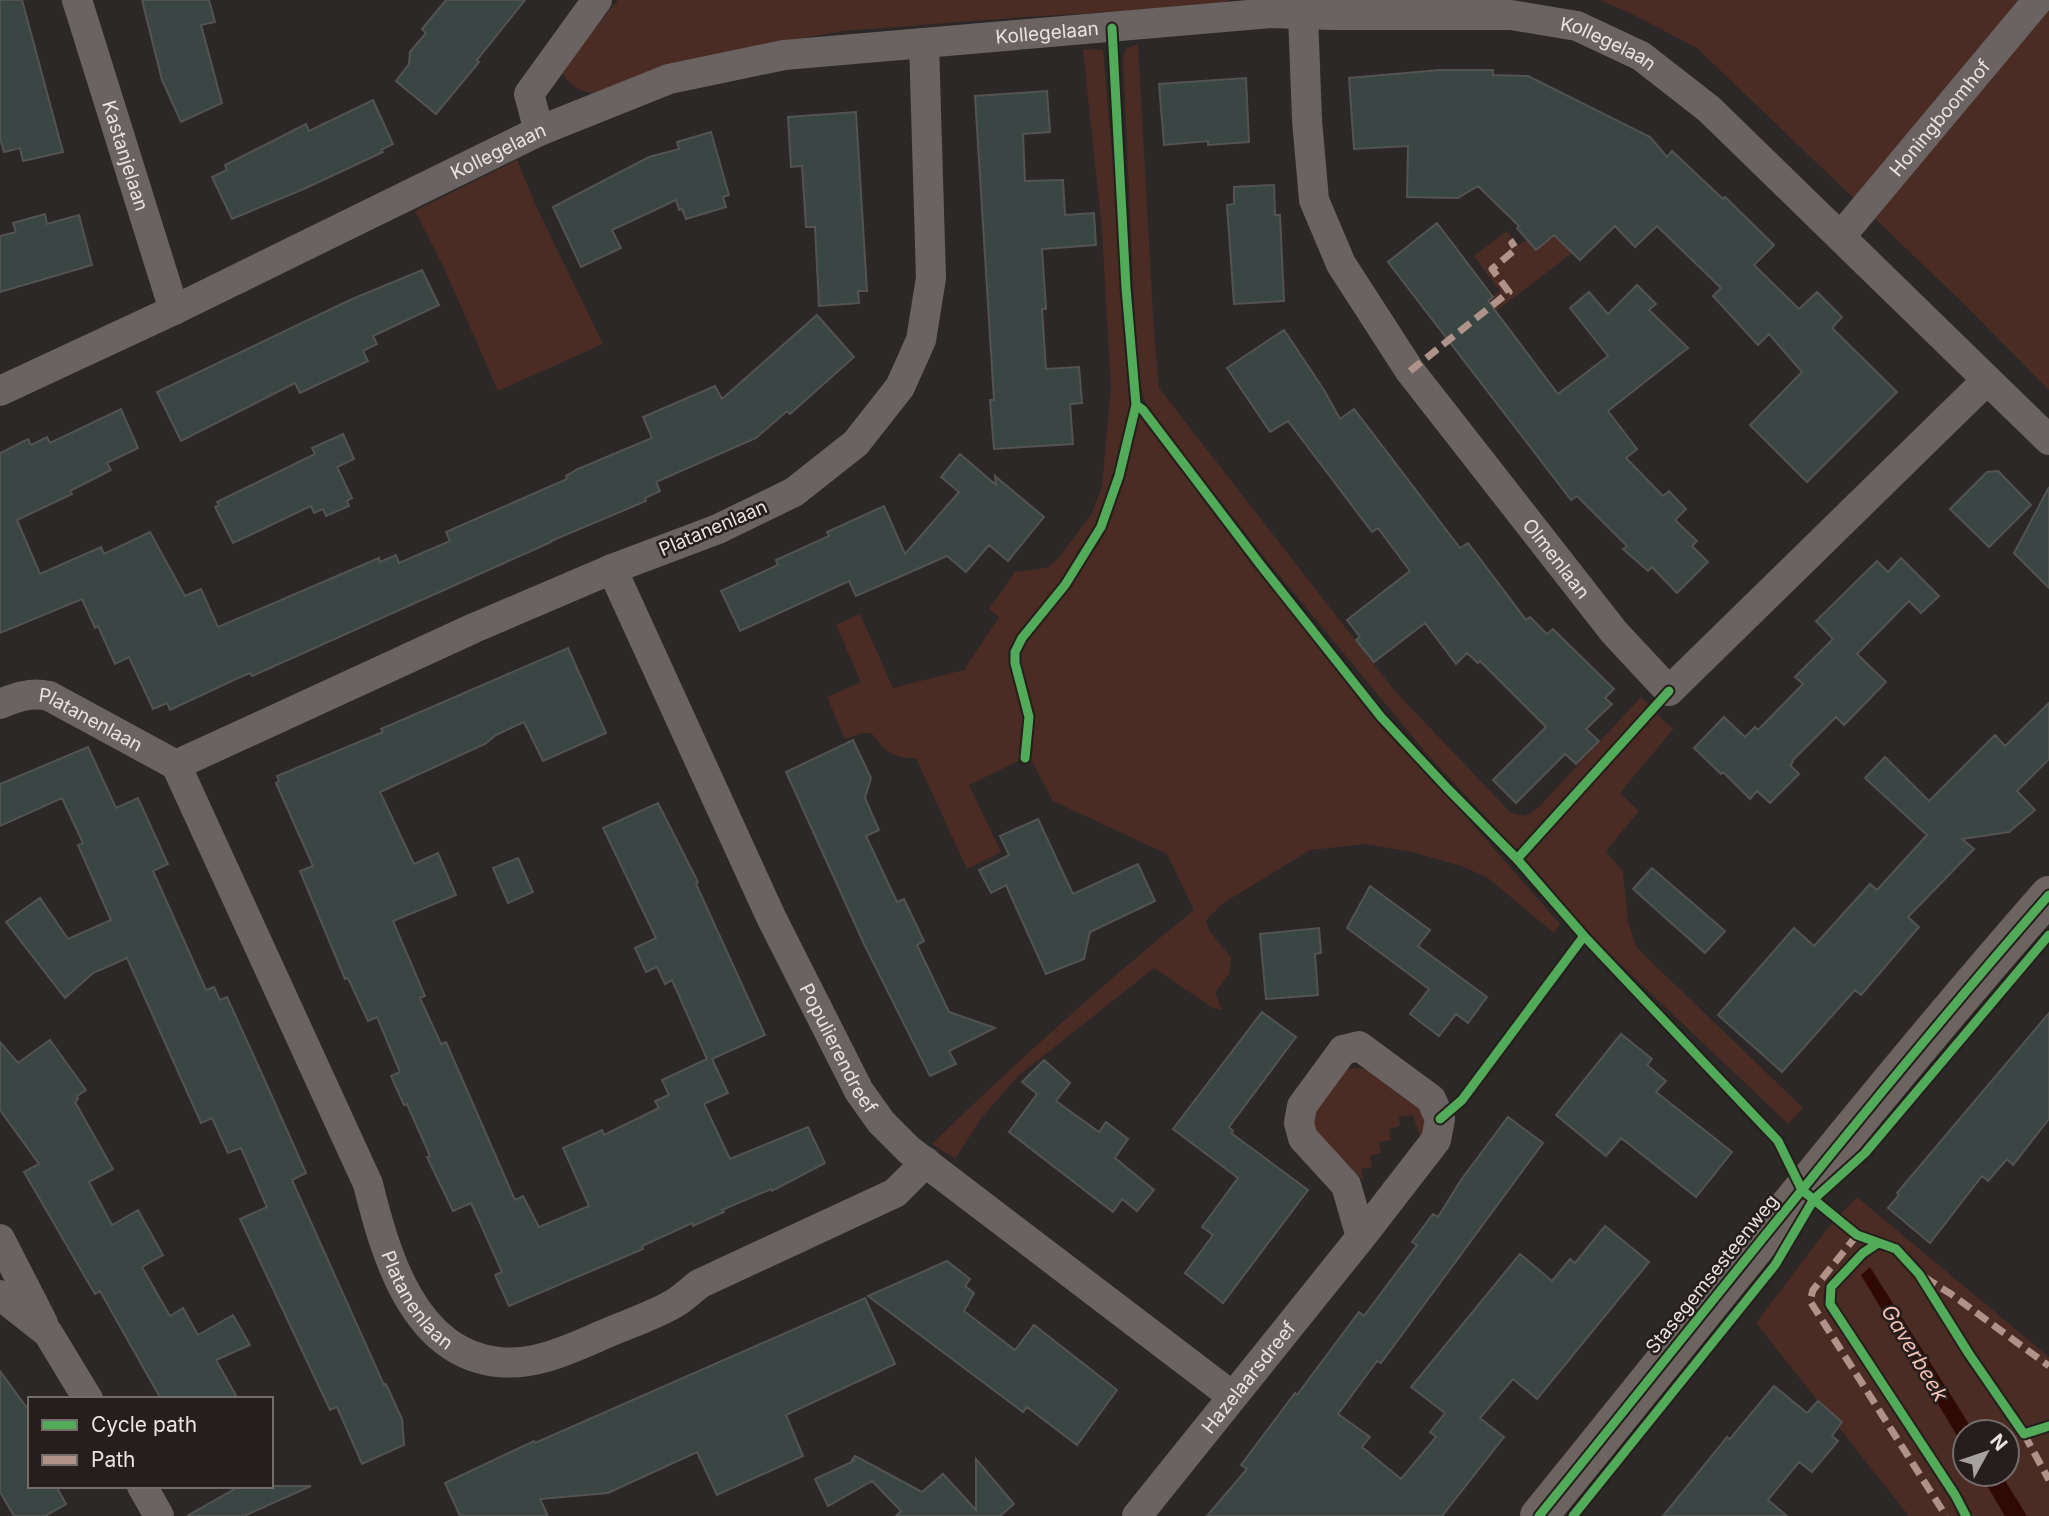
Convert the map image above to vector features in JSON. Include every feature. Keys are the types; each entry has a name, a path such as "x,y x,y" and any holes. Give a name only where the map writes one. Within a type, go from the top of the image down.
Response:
{"street":[{"name":"Kastanjelaan","path":"77,0 174,310"},
{"path":"539,131 529,94 597,0"},
{"name":"Honingboomhof","path":"1841,236 2038,0"},
{"name":"Kollegelaan","path":"0,391 174,310 539,131 669,79 784,55 1271,6 1303,14 1511,15 1577,26 1641,56 1709,108 2049,440"},
{"name":"Olmenlaan","path":"1303,14 1307,120 1314,200 1340,264 1409,372 1614,632 1669,691 1987,380"},
{"name":"Platanenlaan","path":"176,765 474,628 612,569 718,529 794,492 856,443 900,387 921,340 931,278 924,43"},
{"name":"Populierendreef","path":"612,569 771,918 859,1091 881,1122 909,1150 1232,1396"},
{"name":"Platanenlaan","path":"0,704 36,693 49,696 176,765 368,1184 382,1238 399,1278 417,1312 433,1330 442,1339 470,1356 498,1362 530,1360 560,1353 677,1302 699,1284 895,1194 926,1162"},
{"name":"Stasegemsesteenweg","path":"1539,1516 1844,1136 2049,895"},
{"name":"Hazelaarsdreef","path":"1137,1516 1361,1237 1436,1139 1440,1119 1430,1099 1359,1046 1343,1050 1302,1106 1299,1123 1303,1138 1346,1185 1361,1237"},
{"path":"0,1239 48,1333 87,1397"},
{"path":"0,1295 48,1333"},
{"path":"143,1488 159,1516"}],"shaded area":[{"path":"618,0 1230,0 1214,6 843,31 769,44 591,93 582,90 571,84 562,73 565,65"},
{"path":"1600,0 2049,0 2049,390 1962,302 1697,48"},
{"path":"1138,44 1159,388 1394,690 1511,813 1525,816 1538,808 1641,697 1674,728 1620,793 1639,811 1606,851 1623,872 1628,922 1637,948 1803,1108 1788,1124 1595,940 1531,865 1427,754 1265,558 1155,417 1144,399 1137,370 1123,56 1126,49"},
{"path":"1083,49 1103,50 1119,233 1128,387 1135,406 1338,671 1560,924 1554,933 1488,878 1464,867 1413,852 1366,844 1310,850 1222,904 1206,920 1209,930 1231,958 1229,974 1215,993 1222,1010 1213,1008 1154,968 1018,1076 982,1117 955,1159 932,1144 1060,1024 1194,910 1167,854 1053,801 1030,758 1018,761 969,785 1001,852 967,869 916,758 893,754 870,733 845,739 827,697 861,682 836,625 860,614 893,688 964,670 999,617 989,609 1015,572 1046,568 1058,559 1091,515 1102,487 1111,388 1102,231"},
{"path":"517,160 536,206 603,344 498,391 445,270 415,211"},
{"path":"1507,231 1518,246 1526,240 1536,251 1554,235 1572,253 1452,345 1445,337 1500,291 1474,256"},
{"path":"1368,1069 1415,1098 1426,1123 1422,1142 1413,1115 1399,1117 1400,1126 1389,1129 1391,1140 1379,1142 1381,1153 1370,1156 1372,1167 1361,1169 1364,1181 1315,1132 1313,1115 1342,1071"},
{"path":"1857,1197 2049,1357 2049,1516 1909,1516 1756,1323 1830,1225"}],"water":[{"name":"Gaverbeek","path":"1870,1267 1965,1418 1951,1418 1951,1426 1861,1275"},
{"path":"1988,1488 2010,1488 2027,1516 2005,1516"}],"building":[{"path":"0,0 22,0 63,152 23,161 20,148 4,152 0,138"},
{"path":"142,0 209,0 215,22 201,25 222,103 181,122 162,80"},
{"path":"446,0 525,0 436,114 396,81 409,64 410,52 426,33 422,29"},
{"path":"1440,70 1493,70 1493,75 1528,76 1650,137 1667,157 1672,151 1774,245 1754,265 1799,309 1817,292 1842,317 1832,328 1897,392 1807,482 1750,425 1802,372 1769,334 1758,345 1713,296 1721,288 1657,226 1635,247 1615,226 1580,260 1554,235 1536,250 1517,228 1519,226 1478,186 1458,198 1407,197 1408,146 1354,149 1349,78"},
{"path":"1246,78 1249,142 1208,145 1208,141 1164,145 1159,84"},
{"path":"1047,91 1050,132 1023,134 1025,181 1063,180 1065,215 1094,213 1096,245 1042,249 1046,369 1079,367 1082,403 1070,404 1073,444 994,449 990,400 994,400 975,96"},
{"path":"373,100 393,144 381,150 383,152 306,188 232,219 212,177 227,170 225,165 306,124 309,131"},
{"path":"856,112 867,291 858,291 859,303 819,306 815,227 806,227 802,166 791,167 788,117"},
{"path":"711,132 729,195 723,197 726,207 686,219 676,200 612,230 621,248 581,267 553,207 649,157 679,149 677,142"},
{"path":"1274,185 1275,215 1280,215 1284,301 1234,304 1227,205 1234,204 1234,187"},
{"path":"45,214 47,224 79,215 92,265 0,292 0,236 16,232 13,223"},
{"path":"1437,223 1493,297 1488,301 1558,394 1608,356 1570,308 1589,292 1608,314 1637,285 1656,304 1649,310 1688,348 1608,411 1637,449 1626,458 1663,496 1669,491 1686,509 1675,520 1697,541 1692,546 1708,562 1677,593 1652,567 1648,571 1623,549 1627,546 1577,496 1571,500 1388,262"},
{"path":"422,270 439,305 373,336 377,344 363,351 368,361 300,393 295,383 181,441 157,392 350,300"},
{"path":"817,315 854,357 790,414 787,411 756,438 656,482 660,491 645,498 646,501 170,710 167,703 153,709 129,657 115,664 82,599 0,633 0,453 28,439 31,445 47,437 50,443 121,409 138,448 107,463 111,470 70,491 72,494 17,520 40,574 101,547 104,554 150,532 185,596 201,589 218,627 379,558 380,562 396,555 399,563 450,541 446,532 567,479 566,476 578,469 652,438 643,417 715,386 722,399"},
{"path":"1284,330 1340,419 1354,409 1460,548 1468,543 1526,620 1530,617 1547,634 1553,629 1614,689 1605,698 1612,704 1586,729 1599,741 1576,764 1565,754 1516,803 1493,780 1546,727 1480,661 1478,663 1467,653 1456,664 1425,623 1374,662 1356,640 1360,637 1347,620 1410,571 1378,528 1372,532 1288,421 1270,432 1227,368"},
{"path":"343,434 354,459 337,467 352,498 347,501 349,506 326,516 323,509 314,513 311,506 233,543 215,507 219,505 217,502 315,454 312,448"},
{"path":"960,454 996,485 995,476 1044,517 1008,561 989,545 966,572 947,556 856,596 849,581 740,631 721,591 778,565 776,560 829,536 827,532 884,506 905,554 959,492 941,477"},
{"path":"1998,471 2031,505 1989,547 1950,509 1987,472"},
{"path":"2049,487 2049,588 2014,553"},
{"path":"1901,558 1939,596 1921,613 1909,601 1857,654 1886,682 1844,725 1836,717 1792,761 1790,765 1799,774 1770,803 1757,791 1750,799 1694,748 1724,717 1745,737 1755,727 1758,730 1803,684 1795,677 1833,639 1816,621 1877,561 1888,572"},
{"path":"568,648 606,733 543,761 524,722 496,735 485,744 380,792 414,864 438,853 456,895 393,921 425,996 420,998 441,1044 446,1042 515,1200 523,1196 539,1227 589,1206 563,1148 602,1130 604,1135 659,1108 655,1101 669,1095 662,1080 707,1059 672,980 665,984 657,967 646,972 635,948 656,938 603,828 658,803 698,882 696,884 765,1035 712,1059 728,1093 704,1104 730,1159 808,1127 825,1163 772,1191 771,1189 722,1210 724,1212 693,1226 692,1223 642,1246 643,1249 509,1306 495,1275 502,1272 471,1203 453,1211 427,1157 430,1156 407,1104 404,1105 391,1076 400,1072 377,1017 368,1021 348,978 345,979 300,871 313,866 276,783 279,781 277,776 383,732 381,729"},
{"path":"2049,703 2049,759 2017,791 2035,810 2009,832 1962,839 1974,849 1908,917 1919,927 1861,995 1855,990 1782,1072 1718,1015 1794,928 1814,946 1870,884 1877,890 1927,835 1865,778 1885,757 1929,801 1995,735 2005,746"},
{"path":"853,740 871,778 865,798 879,830 866,836 897,902 904,899 924,941 917,945 949,1012 995,1028 949,1051 956,1064 930,1076 865,946 786,772"},
{"path":"88,747 116,808 138,798 168,864 153,871 206,990 214,987 220,1000 227,997 306,1173 292,1180 384,1385 386,1384 402,1419 404,1445 362,1464 337,1407 330,1410 240,1219 267,1207 241,1148 228,1153 212,1118 201,1123 127,958 93,973 65,998 6,922 40,898 68,939 111,920 78,845 83,843 62,798 0,826 0,784"},
{"path":"1038,819 1073,894 1138,864 1155,901 1090,932 1084,959 1046,974 1006,885 991,893 979,870 1009,855 1000,836"},
{"path":"518,858 533,892 508,903 493,868"},
{"path":"1652,868 1725,931 1705,953 1633,889"},
{"path":"1370,886 1430,930 1418,946 1487,997 1468,1023 1456,1014 1439,1036 1410,1014 1429,989 1347,928"},
{"path":"1319,928 1321,953 1315,954 1318,995 1266,999 1260,934"},
{"path":"1262,1012 1296,1037 1229,1127 1233,1131 1231,1133 1308,1190 1223,1303 1185,1273 1213,1235 1202,1227 1238,1178 1173,1129"},
{"path":"2049,1013 2049,1119 2013,1165 2007,1159 1988,1181 1982,1176 1930,1243 1888,1208 1899,1195 1897,1193"},
{"path":"1621,1034 1652,1059 1647,1065 1666,1081 1656,1092 1732,1152 1696,1197 1621,1138 1606,1156 1556,1115"},
{"path":"50,1040 86,1090 77,1096 75,1102 113,1169 89,1182 112,1225 138,1210 163,1255 142,1267 170,1316 183,1308 198,1335 233,1315 250,1345 216,1360 237,1397 160,1397 100,1291 95,1294 24,1172 39,1164 0,1110 0,1042 18,1063"},
{"path":"1044,1060 1070,1083 1056,1101 1099,1132 1106,1122 1128,1139 1115,1158 1154,1190 1137,1211 1122,1199 1113,1212 1009,1132 1037,1094 1022,1082"},
{"path":"1508,1117 1543,1143 1381,1363 1377,1361 1338,1414 1370,1437 1362,1447 1401,1479 1436,1437 1430,1432 1445,1413 1411,1387 1520,1254 1552,1281 1570,1259 1575,1263 1605,1226 1649,1262 1537,1399 1513,1379 1480,1418 1504,1437 1442,1516 1207,1516 1247,1469 1241,1465 1295,1393 1297,1395 1359,1312 1364,1316 1417,1245 1412,1242 1433,1214 1438,1217 1461,1180"},
{"path":"947,1261 970,1279 965,1286 974,1293 964,1311 1015,1350 1034,1325 1117,1390 1077,1445 1027,1407 1023,1412 868,1296"},
{"path":"865,1298 895,1364 786,1415 803,1456 717,1495 697,1452 608,1493 540,1499 548,1516 460,1516 445,1483 534,1441 535,1443"},
{"path":"0,1371 28,1409 28,1488 57,1488 66,1504 45,1516 14,1516 0,1492"},
{"path":"1774,1386 1807,1413 1818,1401 1842,1422 1832,1436 1838,1441 1812,1472 1799,1462 1768,1500 1787,1516 1663,1516 1727,1437 1730,1439"},
{"path":"855,1456 922,1492 943,1474 976,1510 976,1459 1014,1504 1000,1516 896,1516 901,1511 872,1481 828,1506 815,1479 854,1461 852,1460"},
{"path":"311,1486 244,1516 187,1516 236,1488"}],"marked path":[{"path":"1410,371 1509,292 1492,269 1516,249 1512,243 1515,241"},
{"path":"1857,1235 1813,1290 1810,1301 1946,1516"},
{"path":"1924,1277 2049,1366"},
{"path":"2024,1434 2049,1480"}],"cycle path":[{"path":"1112,28 1126,288 1136,405 1143,410 1381,717 1517,859 1584,936 1778,1141 1802,1190 1857,1235 1896,1249 1919,1274 2024,1434 2049,1426"},
{"path":"1025,758 1029,717 1015,663 1015,652 1022,638 1065,585 1101,527 1119,476 1136,405"},
{"path":"1517,859 1669,691"},
{"path":"1539,1516 1855,1125 2049,895"},
{"path":"1573,1516 1775,1265 1814,1199 1865,1153 2049,935"},
{"path":"1440,1119 1462,1100 1584,936"},
{"path":"1878,1243 1863,1253 1831,1287 1830,1304 1966,1516"}]}
